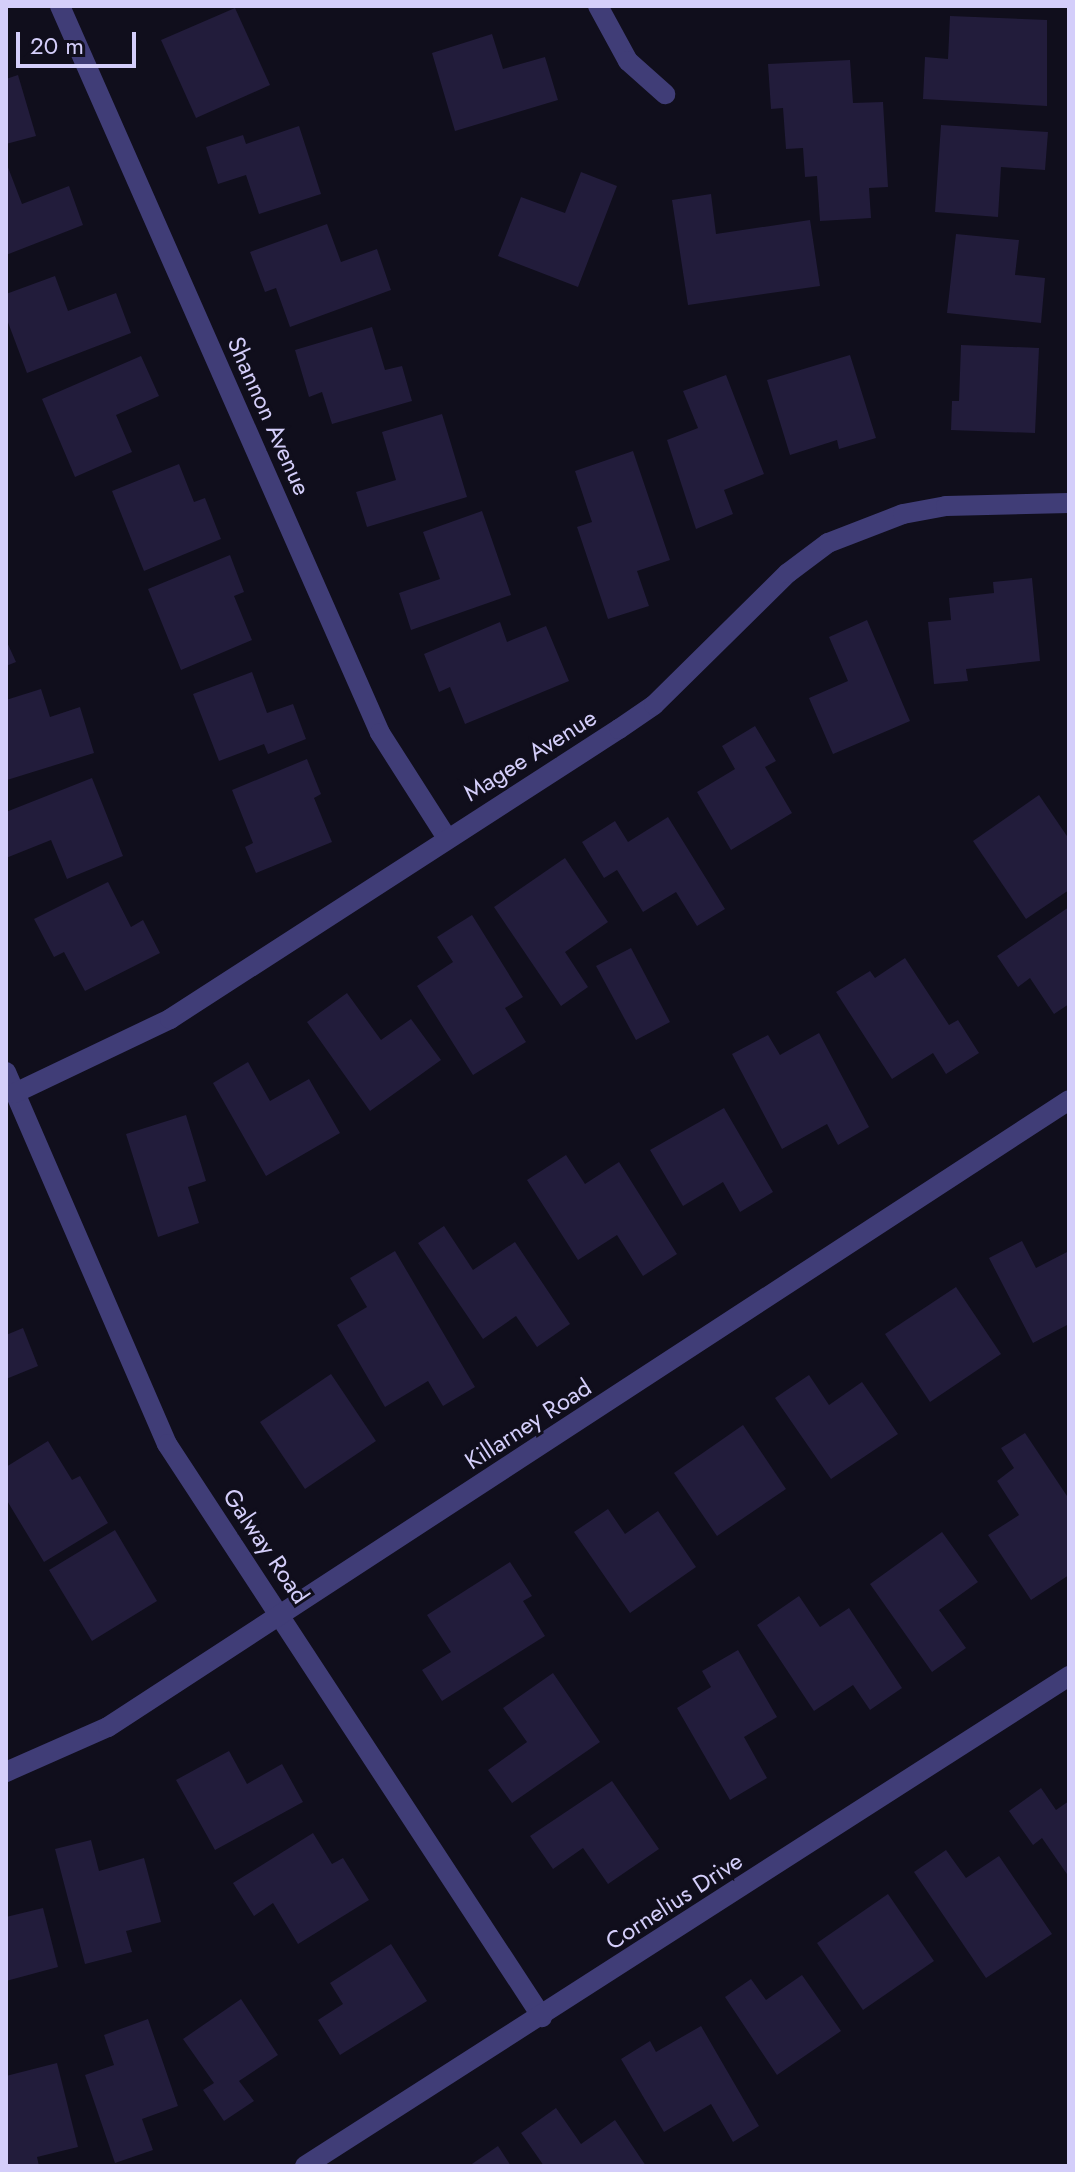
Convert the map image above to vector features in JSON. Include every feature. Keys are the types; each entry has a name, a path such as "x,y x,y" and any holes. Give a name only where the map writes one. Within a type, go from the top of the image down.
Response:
{"street":[{"name":"Shannon Avenue","path":"60,6 380,733 447,838"},
{"path":"598,6 628,61 665,94"},
{"name":"Magee Avenue","path":"15,1093 170,1019 654,705 788,573 828,543 890,518 946,506 1069,503"},
{"name":"Galway Road","path":"6,1072 167,1444 542,2017"},
{"name":"Killarney Road","path":"6,1772 108,1727 282,1617 1069,1100"},
{"name":"Cornelius Drive","path":"305,2166 542,2017 1069,1676"}],"building":[{"path":"235,8 270,85 196,118 161,40"},
{"path":"950,16 1047,20 1047,106 923,99 925,57 948,59"},
{"path":"492,34 503,69 545,57 558,100 455,131 432,53"},
{"path":"850,60 853,103 883,102 888,187 869,188 871,218 820,221 817,176 805,177 803,148 786,149 783,108 771,109 768,64"},
{"path":"18,75 36,136 6,144 6,79"},
{"path":"941,125 1048,132 1045,170 1001,167 998,217 935,212"},
{"path":"299,126 321,194 259,214 246,175 218,184 206,147 243,135 246,144"},
{"path":"6,162 22,204 69,186 83,225 6,255"},
{"path":"581,172 617,186 578,287 498,256 521,197 565,213"},
{"path":"711,194 716,234 810,220 820,286 688,305 672,200"},
{"path":"327,224 341,262 377,249 391,290 290,327 276,288 265,292 250,252"},
{"path":"956,234 1019,240 1015,275 1045,278 1041,323 947,313"},
{"path":"55,276 68,311 116,293 131,333 27,373 6,317 6,294"},
{"path":"372,327 385,370 402,366 412,401 332,424 322,392 309,397 295,350"},
{"path":"961,345 1039,348 1035,433 951,430 952,401 959,401"},
{"path":"850,355 876,438 839,449 837,440 790,455 767,380"},
{"path":"141,356 159,396 116,415 132,452 75,477 42,399"},
{"path":"726,375 764,474 724,490 733,514 696,529 667,440 698,428 683,391"},
{"path":"442,414 467,497 367,527 356,492 396,480 382,432"},
{"path":"633,451 670,560 637,571 649,606 608,619 577,527 592,522 575,471"},
{"path":"179,464 194,502 205,498 221,539 144,571 112,491"},
{"path":"482,511 511,595 411,630 399,593 440,579 423,532"},
{"path":"230,555 244,592 234,596 252,640 181,670 148,589"},
{"path":"1032,578 1040,661 966,669 968,681 934,684 928,622 951,620 949,598 994,593 993,582"},
{"path":"867,620 910,721 833,754 809,698 848,681 829,637"},
{"path":"500,622 507,642 546,626 569,681 465,724 450,687 439,692 424,654"},
{"path":"6,640 16,662 6,666"},
{"path":"252,672 267,713 293,704 306,739 268,754 264,744 219,761 193,694"},
{"path":"41,689 50,717 80,707 94,753 7,780 6,700"},
{"path":"755,726 776,761 765,767 792,813 731,850 697,792 735,769 722,746"},
{"path":"307,759 321,794 314,798 332,842 256,873 245,847 253,843 232,790"},
{"path":"92,778 123,856 67,879 51,840 6,858 6,812"},
{"path":"1039,795 1069,839 1069,890 1026,919 973,841"},
{"path":"668,817 725,909 697,926 676,892 643,912 617,870 604,878 582,842 615,821 628,842"},
{"path":"565,858 608,922 565,952 588,987 561,1006 494,907"},
{"path":"108,882 131,927 143,920 160,953 85,991 64,952 54,957 34,919"},
{"path":"1069,907 1069,1004 1054,1014 1030,978 1018,987 997,956"},
{"path":"472,915 523,997 505,1008 526,1042 473,1075 417,986 453,962 437,937"},
{"path":"631,948 670,1022 636,1040 596,966"},
{"path":"905,958 949,1025 958,1020 979,1053 946,1074 933,1053 892,1079 836,992 870,971 875,978"},
{"path":"347,993 381,1040 411,1019 441,1060 370,1111 307,1022"},
{"path":"819,1033 869,1127 838,1145 827,1124 782,1149 732,1054 768,1035 780,1055"},
{"path":"248,1062 270,1101 309,1079 340,1133 266,1176 213,1083"},
{"path":"724,1108 773,1192 740,1212 723,1182 683,1206 650,1150"},
{"path":"186,1115 206,1181 188,1187 199,1223 158,1237 126,1134"},
{"path":"566,1155 585,1184 619,1162 677,1254 643,1276 617,1235 578,1260 527,1180"},
{"path":"444,1226 473,1270 515,1242 570,1324 537,1347 516,1316 483,1339 418,1243"},
{"path":"1022,1241 1036,1268 1069,1251 1069,1324 1033,1343 989,1258"},
{"path":"395,1251 475,1387 443,1406 428,1381 385,1407 337,1325 367,1307 350,1278"},
{"path":"956,1287 1001,1354 930,1402 885,1334"},
{"path":"23,1328 38,1366 6,1379 6,1335"},
{"path":"331,1374 376,1441 305,1489 260,1422"},
{"path":"809,1375 829,1405 862,1382 898,1434 831,1479 775,1398"},
{"path":"743,1425 786,1489 717,1536 674,1473"},
{"path":"1025,1433 1069,1499 1069,1575 1031,1600 988,1535 1019,1515 997,1481 1014,1468 1001,1448"},
{"path":"48,1441 72,1480 80,1476 108,1523 44,1562 6,1499 6,1467"},
{"path":"608,1509 625,1534 658,1511 696,1567 630,1613 574,1532"},
{"path":"115,1530 157,1601 92,1641 49,1570"},
{"path":"942,1532 978,1582 939,1610 966,1648 932,1672 870,1584"},
{"path":"510,1562 532,1596 523,1601 545,1636 442,1701 422,1670 451,1652 427,1615"},
{"path":"799,1596 820,1627 849,1608 902,1688 870,1710 853,1685 814,1711 757,1625"},
{"path":"738,1650 777,1717 744,1737 767,1778 730,1800 677,1708 711,1687 702,1671"},
{"path":"553,1673 600,1742 512,1803 488,1770 527,1742 503,1708"},
{"path":"229,1751 247,1784 282,1764 303,1802 215,1850 176,1780"},
{"path":"612,1781 659,1849 608,1884 583,1848 553,1869 530,1836"},
{"path":"1041,1788 1056,1810 1069,1801 1069,1877 1042,1838 1033,1845 1009,1811"},
{"path":"313,1833 332,1864 343,1858 369,1900 298,1944 273,1903 254,1916 233,1883"},
{"path":"91,1840 99,1871 144,1858 161,1922 126,1931 132,1952 85,1964 55,1849"},
{"path":"946,1850 966,1878 999,1856 1052,1934 986,1978 914,1872"},
{"path":"888,1894 934,1961 863,2010 817,1943"},
{"path":"43,1908 58,1967 6,1981 6,1917"},
{"path":"391,1944 427,2001 340,2055 318,2020 343,2004 330,1983"},
{"path":"802,1975 841,2031 777,2075 725,1997 751,1979 766,2000"},
{"path":"241,1999 278,2055 239,2081 254,2101 224,2121 203,2090 214,2083 183,2039"},
{"path":"148,2019 178,2106 142,2119 153,2150 115,2163 85,2075 114,2065 104,2035"},
{"path":"701,2026 759,2126 733,2142 711,2104 664,2132 621,2059 650,2041 656,2052"},
{"path":"57,2063 78,2147 37,2157 39,2166 6,2166 6,2076"},
{"path":"556,2108 581,2144 615,2120 646,2166 544,2166 521,2133"},
{"path":"498,2146 511,2166 469,2166"}]}
